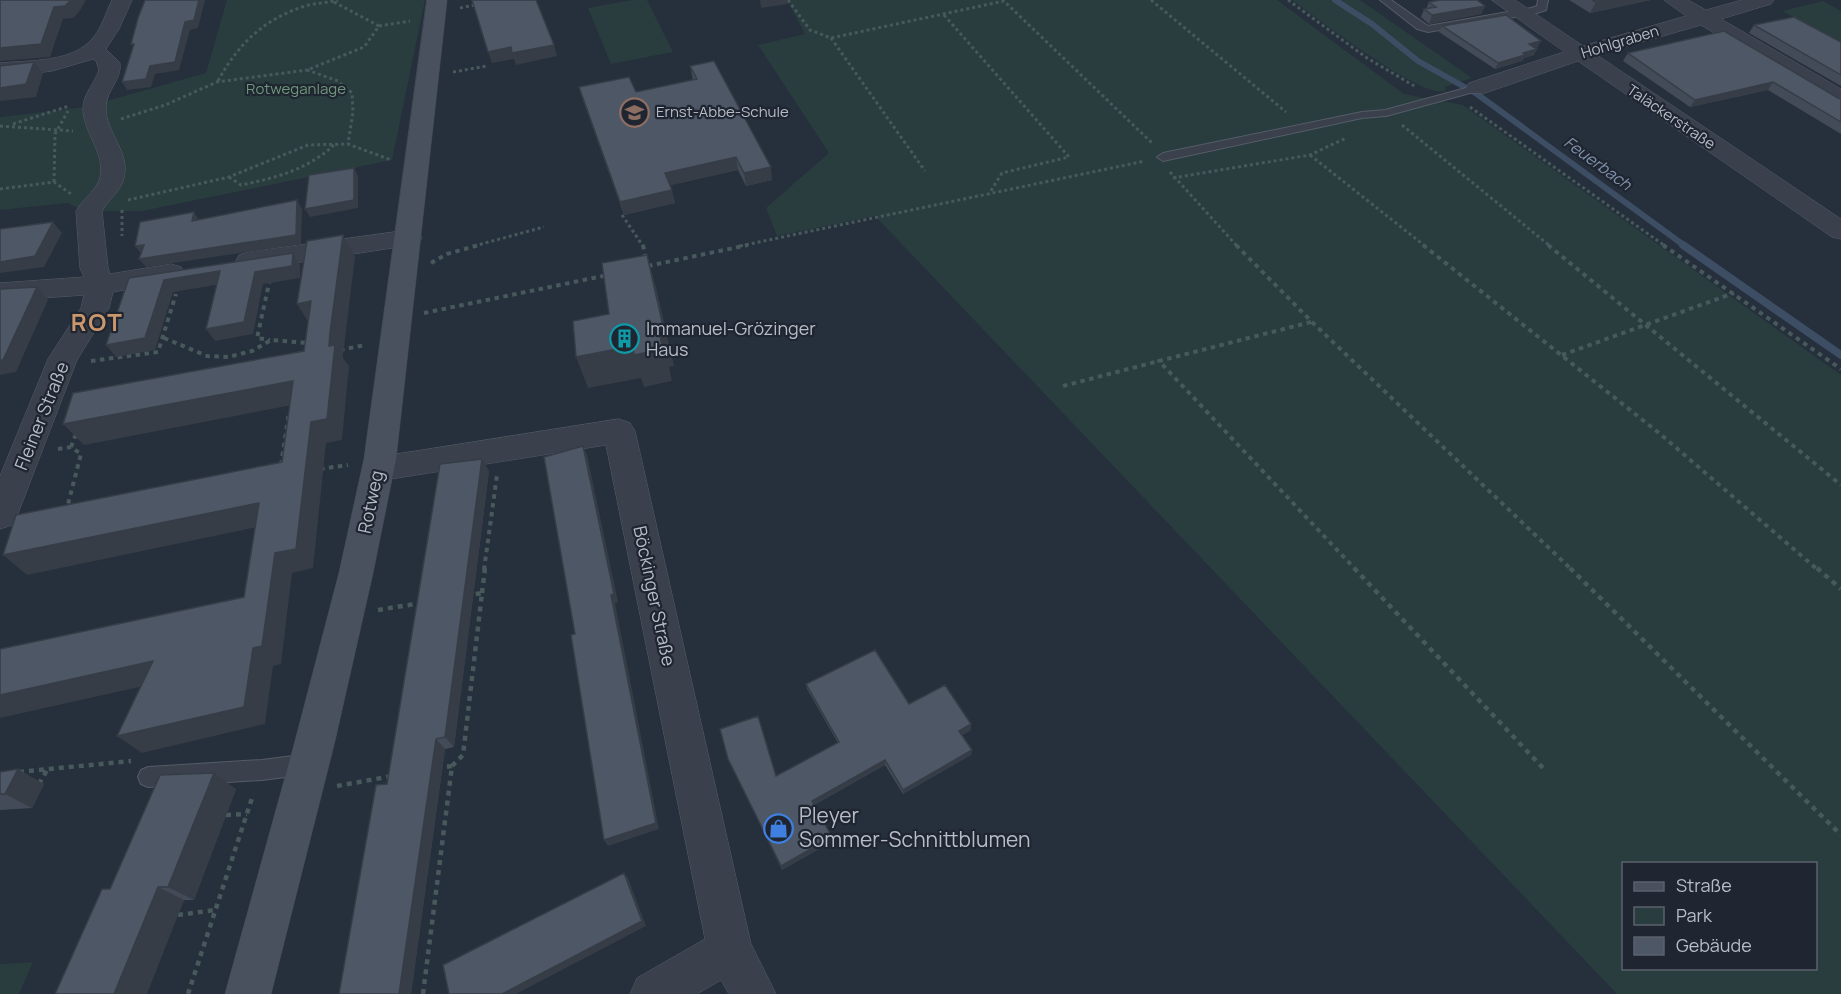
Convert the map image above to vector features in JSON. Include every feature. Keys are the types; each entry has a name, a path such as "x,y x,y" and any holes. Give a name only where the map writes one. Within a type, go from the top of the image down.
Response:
{"main road":[{"name":"Rotweg","path":"248,994 346,616 379,464 437,5"}],"street":[{"path":"0,70 58,62 92,50 100,44 122,0"},
{"name":"Taläckerstraße","path":"1502,0 1578,54 1841,231"},
{"path":"1674,0 1841,99"},
{"name":"Hohlgraben","path":"1468,91 1578,54 1764,0"},
{"path":"92,50 102,54 108,61 108,77 105,86 95,96 96,127 112,152 112,178 92,203 89,211 94,267 100,285"},
{"path":"228,265 409,238"},
{"path":"0,292 100,285 188,271"},
{"name":"Fleiner Straße","path":"0,516 9,475 27,445 63,359 95,308 100,285"},
{"name":"Böckinger Straße","path":"379,464 619,431 730,950 753,994"},
{"path":"653,994 730,950"}],"lane":[{"path":"1385,0 1421,27 1428,28 1542,8 1543,0"},
{"path":"1164,157 1362,115 1386,113 1468,91"},
{"path":"148,777 262,770 305,778"}],"path":[{"path":"788,0 811,32 817,36 831,38 1009,0"},
{"path":"1151,0 1305,128"},
{"path":"1288,0 1367,58 1442,98 1463,102 1660,245 1734,293 1841,369"},
{"path":"217,82 245,38 263,25 308,5 336,1 379,26 410,21"},
{"path":"1004,1 1135,126 1164,157 1172,178 1312,322 1560,558 1841,835"},
{"path":"437,5 487,3"},
{"path":"944,15 1069,158 1002,173 989,190 989,194"},
{"path":"0,126 36,127 55,134 96,127 165,105 217,82 307,70 364,47 379,26"},
{"path":"831,38 925,171"},
{"path":"468,69 487,66"},
{"path":"307,70 339,80 354,94 355,104 348,144"},
{"path":"10,125 95,96"},
{"path":"1172,178 1310,155 1376,124 1386,113 1841,485"},
{"path":"54,182 55,134"},
{"path":"229,177 241,185 287,172 325,156 335,143"},
{"path":"122,201 229,177 308,145 348,144 392,160 419,156"},
{"path":"1310,155 1659,433 1841,589"},
{"path":"622,215 642,242 648,266 1164,157"},
{"path":"0,189 54,182 63,190 92,203"},
{"path":"460,250 544,226"},
{"path":"275,258 257,338 309,343 314,349"},
{"path":"63,359 98,362 158,352 188,271"},
{"path":"338,350 396,330 614,273"},
{"path":"1561,355 1734,293"},
{"path":"1063,386 1312,322"},
{"path":"164,338 207,356 228,357 252,351 271,340"},
{"path":"1159,361 1543,768"},
{"path":"280,471 291,409"},
{"path":"71,447 80,425"},
{"path":"55,450 71,447 81,454 66,511"},
{"path":"429,770 452,766 464,755 491,506 503,448"},
{"path":"309,469 379,464"},
{"path":"460,597 482,593"},
{"path":"346,616 427,602"},
{"path":"10,773 136,760"},
{"path":"423,994 452,766"},
{"path":"39,784 47,769"},
{"path":"188,994 262,770"},
{"path":"305,778 395,776"},
{"path":"226,815 247,814"},
{"path":"178,915 215,910"}],"green space":[{"name":"Rotweganlage","path":"227,0 425,0 392,160 142,211 84,211 68,203 0,210 0,117 85,107 206,73"},
{"path":"632,0 647,0 673,52 611,64 588,8"},
{"path":"787,0 1277,0 1404,94 1463,105 1841,375 1841,994 1617,994 875,216 777,236 766,208 829,153 758,45 805,34"},
{"path":"1292,0 1360,0 1472,78 1445,87 1446,91 1433,90 1415,83 1345,39"},
{"path":"1823,1 1841,11 1841,43 1782,11"},
{"path":"33,962 19,994 0,994 0,964"}],"building":[{"path":"0,0 71,0 65,6 54,7 41,44 0,48"},
{"path":"145,0 199,0 194,20 185,22 175,62 150,66 146,79 122,82 134,44 131,44 138,18"},
{"path":"472,0 536,0 554,45 512,53 511,47 488,52"},
{"path":"1477,0 1485,6 1432,15 1424,9 1436,7 1429,2"},
{"path":"1506,15 1541,41 1529,44 1537,49 1498,63 1442,26"},
{"path":"1794,17 1841,42 1841,75 1754,25"},
{"path":"1724,31 1841,99 1841,122 1773,82 1695,100 1628,53"},
{"path":"714,61 771,167 744,173 736,157 665,173 672,190 620,202 579,87 629,77 636,92 697,79 690,66"},
{"path":"34,62 26,84 0,88 0,66"},
{"path":"354,168 354,200 305,209 309,175"},
{"path":"297,200 296,235 139,259 144,245 135,246 140,222 194,212 192,221"},
{"path":"53,222 35,256 0,262 0,229"},
{"path":"343,235 330,333 329,346 335,345 327,419 311,422 296,549 275,553 262,646 253,648 244,707 117,736 153,661 0,695 0,649 244,597 259,503 3,555 16,515 282,462 293,381 63,424 73,393 304,351 311,301 297,304 307,241"},
{"path":"293,253 292,266 255,272 244,322 206,329 220,271 164,280 145,338 106,345 129,278"},
{"path":"647,255 665,335 660,336 663,349 634,355 633,346 576,357 573,321 609,314 602,263"},
{"path":"37,287 3,360 0,360 0,289"},
{"path":"583,446 614,594 611,595 656,823 604,840 571,635 575,634 544,457"},
{"path":"482,459 445,737 436,739 399,994 339,994 376,785 387,784 440,464"},
{"path":"875,650 909,704 945,685 971,724 959,731 972,750 903,790 885,760 812,801 832,837 781,866 728,759 720,729 758,716 776,776 839,742 806,684"},
{"path":"18,769 5,794 0,794 0,772"},
{"path":"214,773 168,887 158,887 114,994 55,994 102,889 110,889 160,775"},
{"path":"624,873 642,921 502,994 449,994 443,965"}],"waterway":[{"name":"Feuerbach","path":"1335,0 1372,24 1418,61 1477,94 1685,246"},
{"name":"Feuerbach","path":"1683,245 1841,355"}],"place":[{"name":"Ernst-Abbe-Schule","path":"635,112"},
{"name":"Immanuel-Grözinger Haus","path":"625,339"},
{"name":"Pleyer Sommer-Schnittblumen","path":"778,828"}],"district":[{"name":"ROT","path":"97,323"}]}
